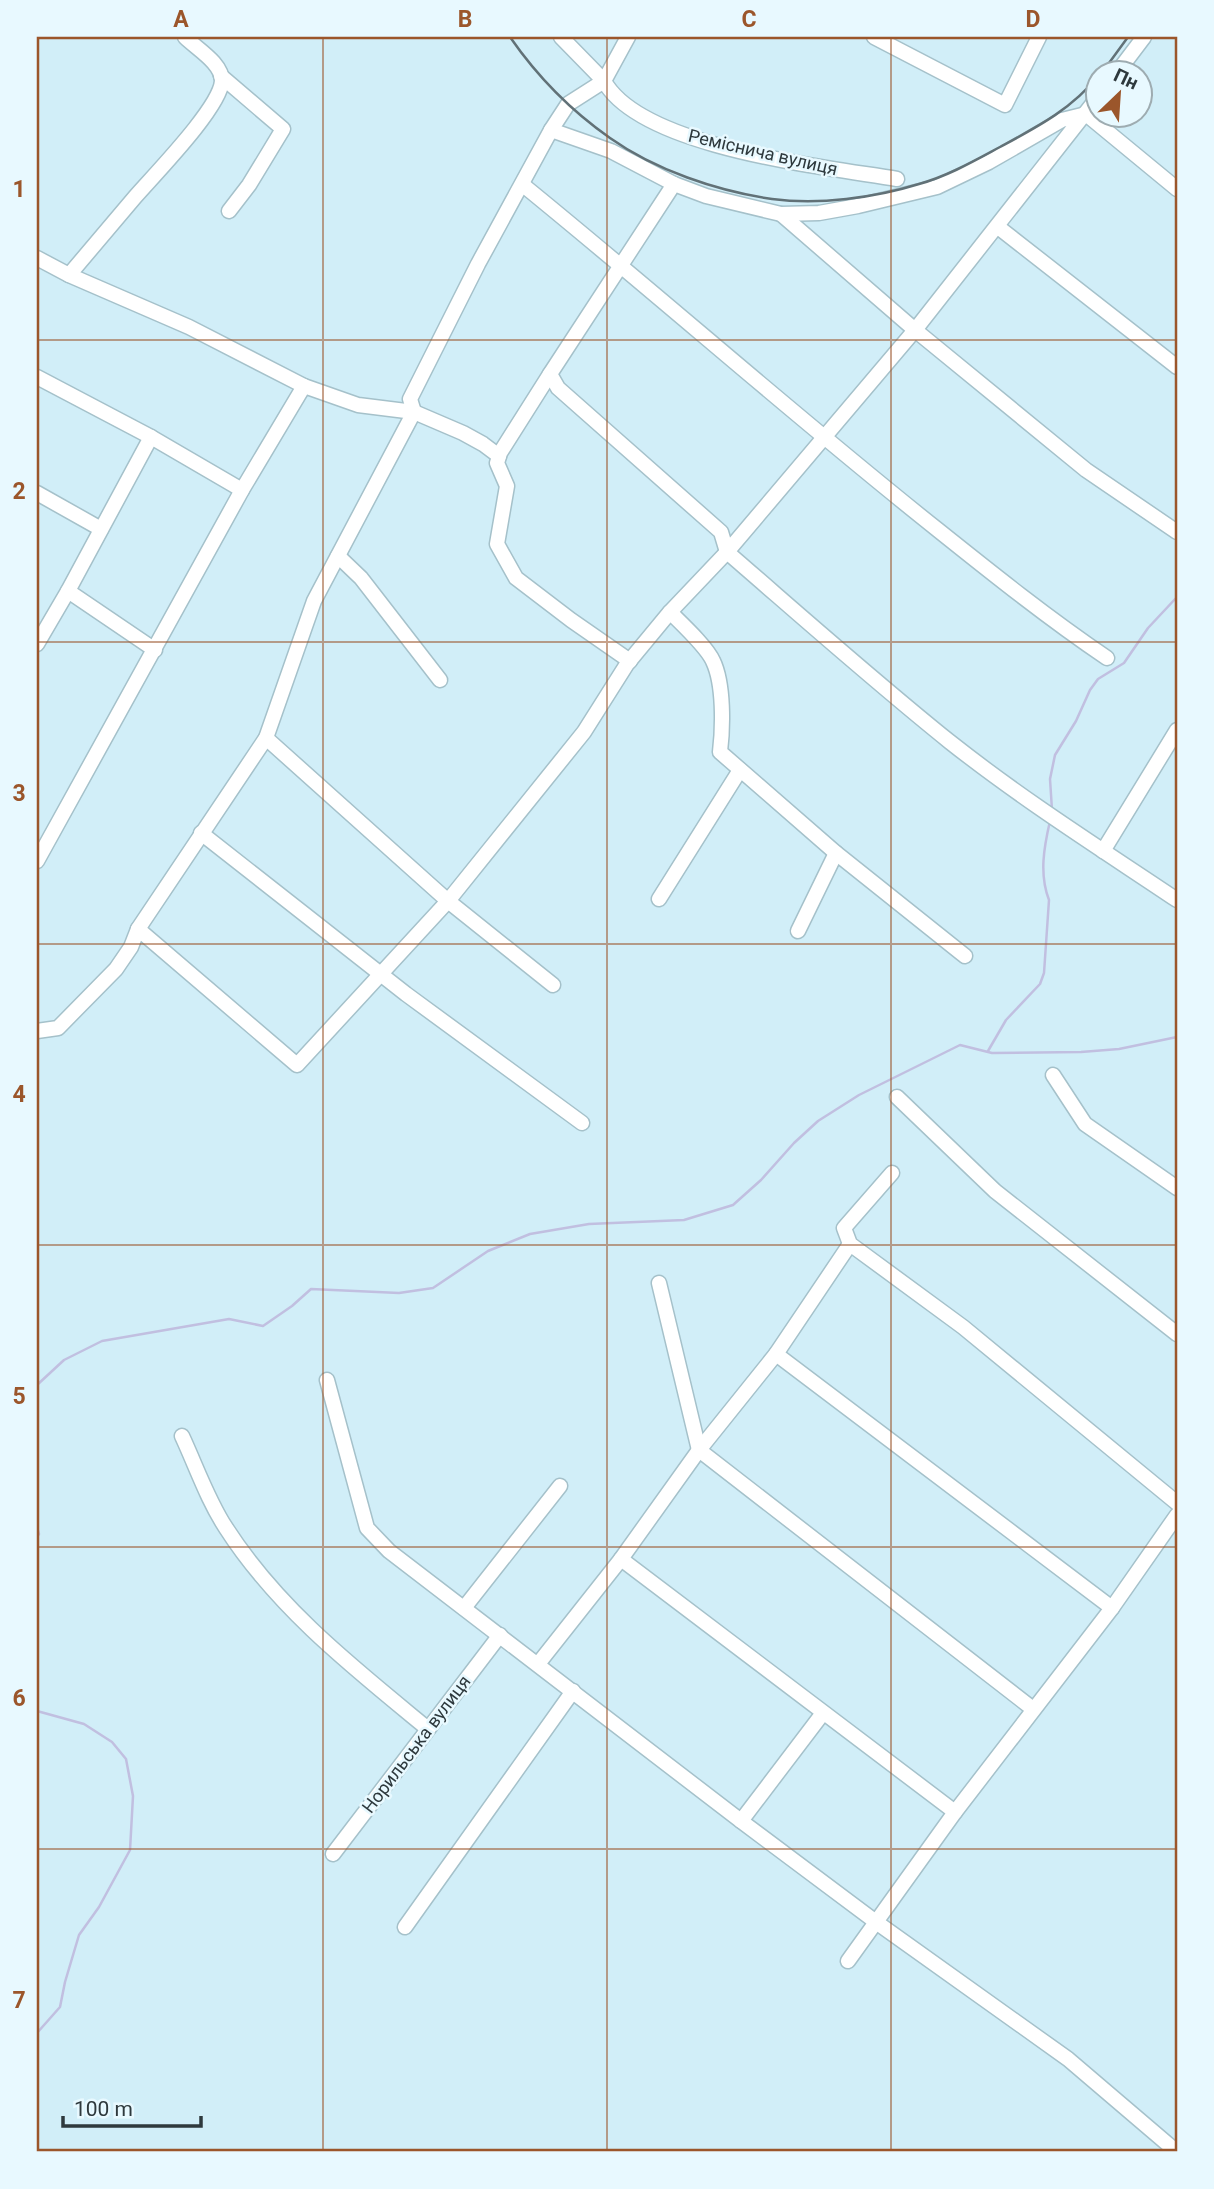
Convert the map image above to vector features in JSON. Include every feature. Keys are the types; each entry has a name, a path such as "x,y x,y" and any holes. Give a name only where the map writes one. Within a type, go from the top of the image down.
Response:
{"street":[{"path":"69,275 174,155 205,113 222,83 220,69 186,37"},
{"name":"Реміснича вулиця","path":"561,37 609,90 639,115 687,136 740,150 897,179"},
{"path":"37,1031 58,1028 116,969 131,947 138,929 266,738 314,601 414,412 410,399 478,264 568,104 604,82 628,37"},
{"path":"874,37 1005,105 1039,37"},
{"path":"1127,60 1144,37"},
{"path":"221,76 283,129 249,186 229,211"},
{"path":"551,130 611,151 674,184 706,196 781,215 818,213 858,206 937,187 989,162 1062,120 1084,114"},
{"path":"138,929 297,1065 448,901 584,732 630,661 670,612 727,552 915,330 1084,117"},
{"path":"1105,130 1177,189"},
{"path":"630,661 516,578 497,544 507,486 497,463 550,374 674,184"},
{"path":"523,185 622,265 824,439 1058,625 1107,658"},
{"path":"781,215 915,330 1086,470 1177,532"},
{"path":"998,227 1177,367"},
{"path":"37,258 69,275 190,327 304,386 358,405 414,412 439,421 483,444 499,456"},
{"path":"550,374 558,387 721,532 727,552 952,743 1103,851 1177,900"},
{"path":"37,377 151,437 242,490"},
{"path":"37,861 242,490 304,386"},
{"path":"37,644 151,437"},
{"path":"37,494 101,530"},
{"path":"338,556 361,578 440,680"},
{"path":"68,592 155,650"},
{"path":"37,612 51,620"},
{"path":"670,612 713,659 719,681 722,737 720,752 836,853 965,956"},
{"path":"1103,851 1177,730"},
{"path":"266,738 448,901 553,985"},
{"path":"659,900 740,770"},
{"path":"201,833 380,973 582,1123"},
{"path":"798,931 836,853"},
{"path":"1053,1075 1085,1124 1177,1188"},
{"path":"897,1097 995,1191 1177,1334"},
{"path":"892,1173 844,1228 850,1244 962,1327 1177,1503"},
{"path":"538,1664 621,1559 699,1450 776,1354 850,1244"},
{"path":"659,1283 699,1450 1033,1709"},
{"path":"776,1354 1112,1608"},
{"path":"327,1380 367,1528 389,1551 741,1821 876,1922 1068,2059 1177,2152"},
{"path":"182,1436 225,1527 275,1593 338,1654 428,1729"},
{"path":"464,1608 560,1486"},
{"path":"848,1961 955,1812 1112,1608 1177,1515"},
{"path":"621,1559 955,1812"},
{"name":"Норильська вулиця","path":"333,1854 500,1635"},
{"path":"405,1927 573,1691"},
{"path":"741,1821 823,1713"}],"waterway":[{"path":"1052,810 1050,779 1055,755 1076,721 1090,690 1098,679 1124,663 1148,628 1177,597"},
{"path":"988,1051 1006,1020 1040,984 1044,973 1049,900 1044,880 1044,860 1050,821"},
{"path":"37,1385 64,1360 102,1341 229,1319 263,1326 311,1289 399,1293 433,1288 488,1251 530,1234 589,1224 684,1220 733,1205 818,1121 859,1095 960,1045 992,1053 1081,1052 1119,1049 1177,1037"},
{"path":"37,1527 37,1537"},
{"path":"37,1711 84,1724 112,1742 126,1759 133,1796 130,1850 99,1907 79,1935 60,2007 37,2033"}],"railway":[{"path":"510,37 543,79 568,104 595,127 628,149 647,160 708,185 790,201 827,201 865,196 930,181 961,168 1027,132 1084,92"},
{"path":"1111,60 1128,37"}]}
